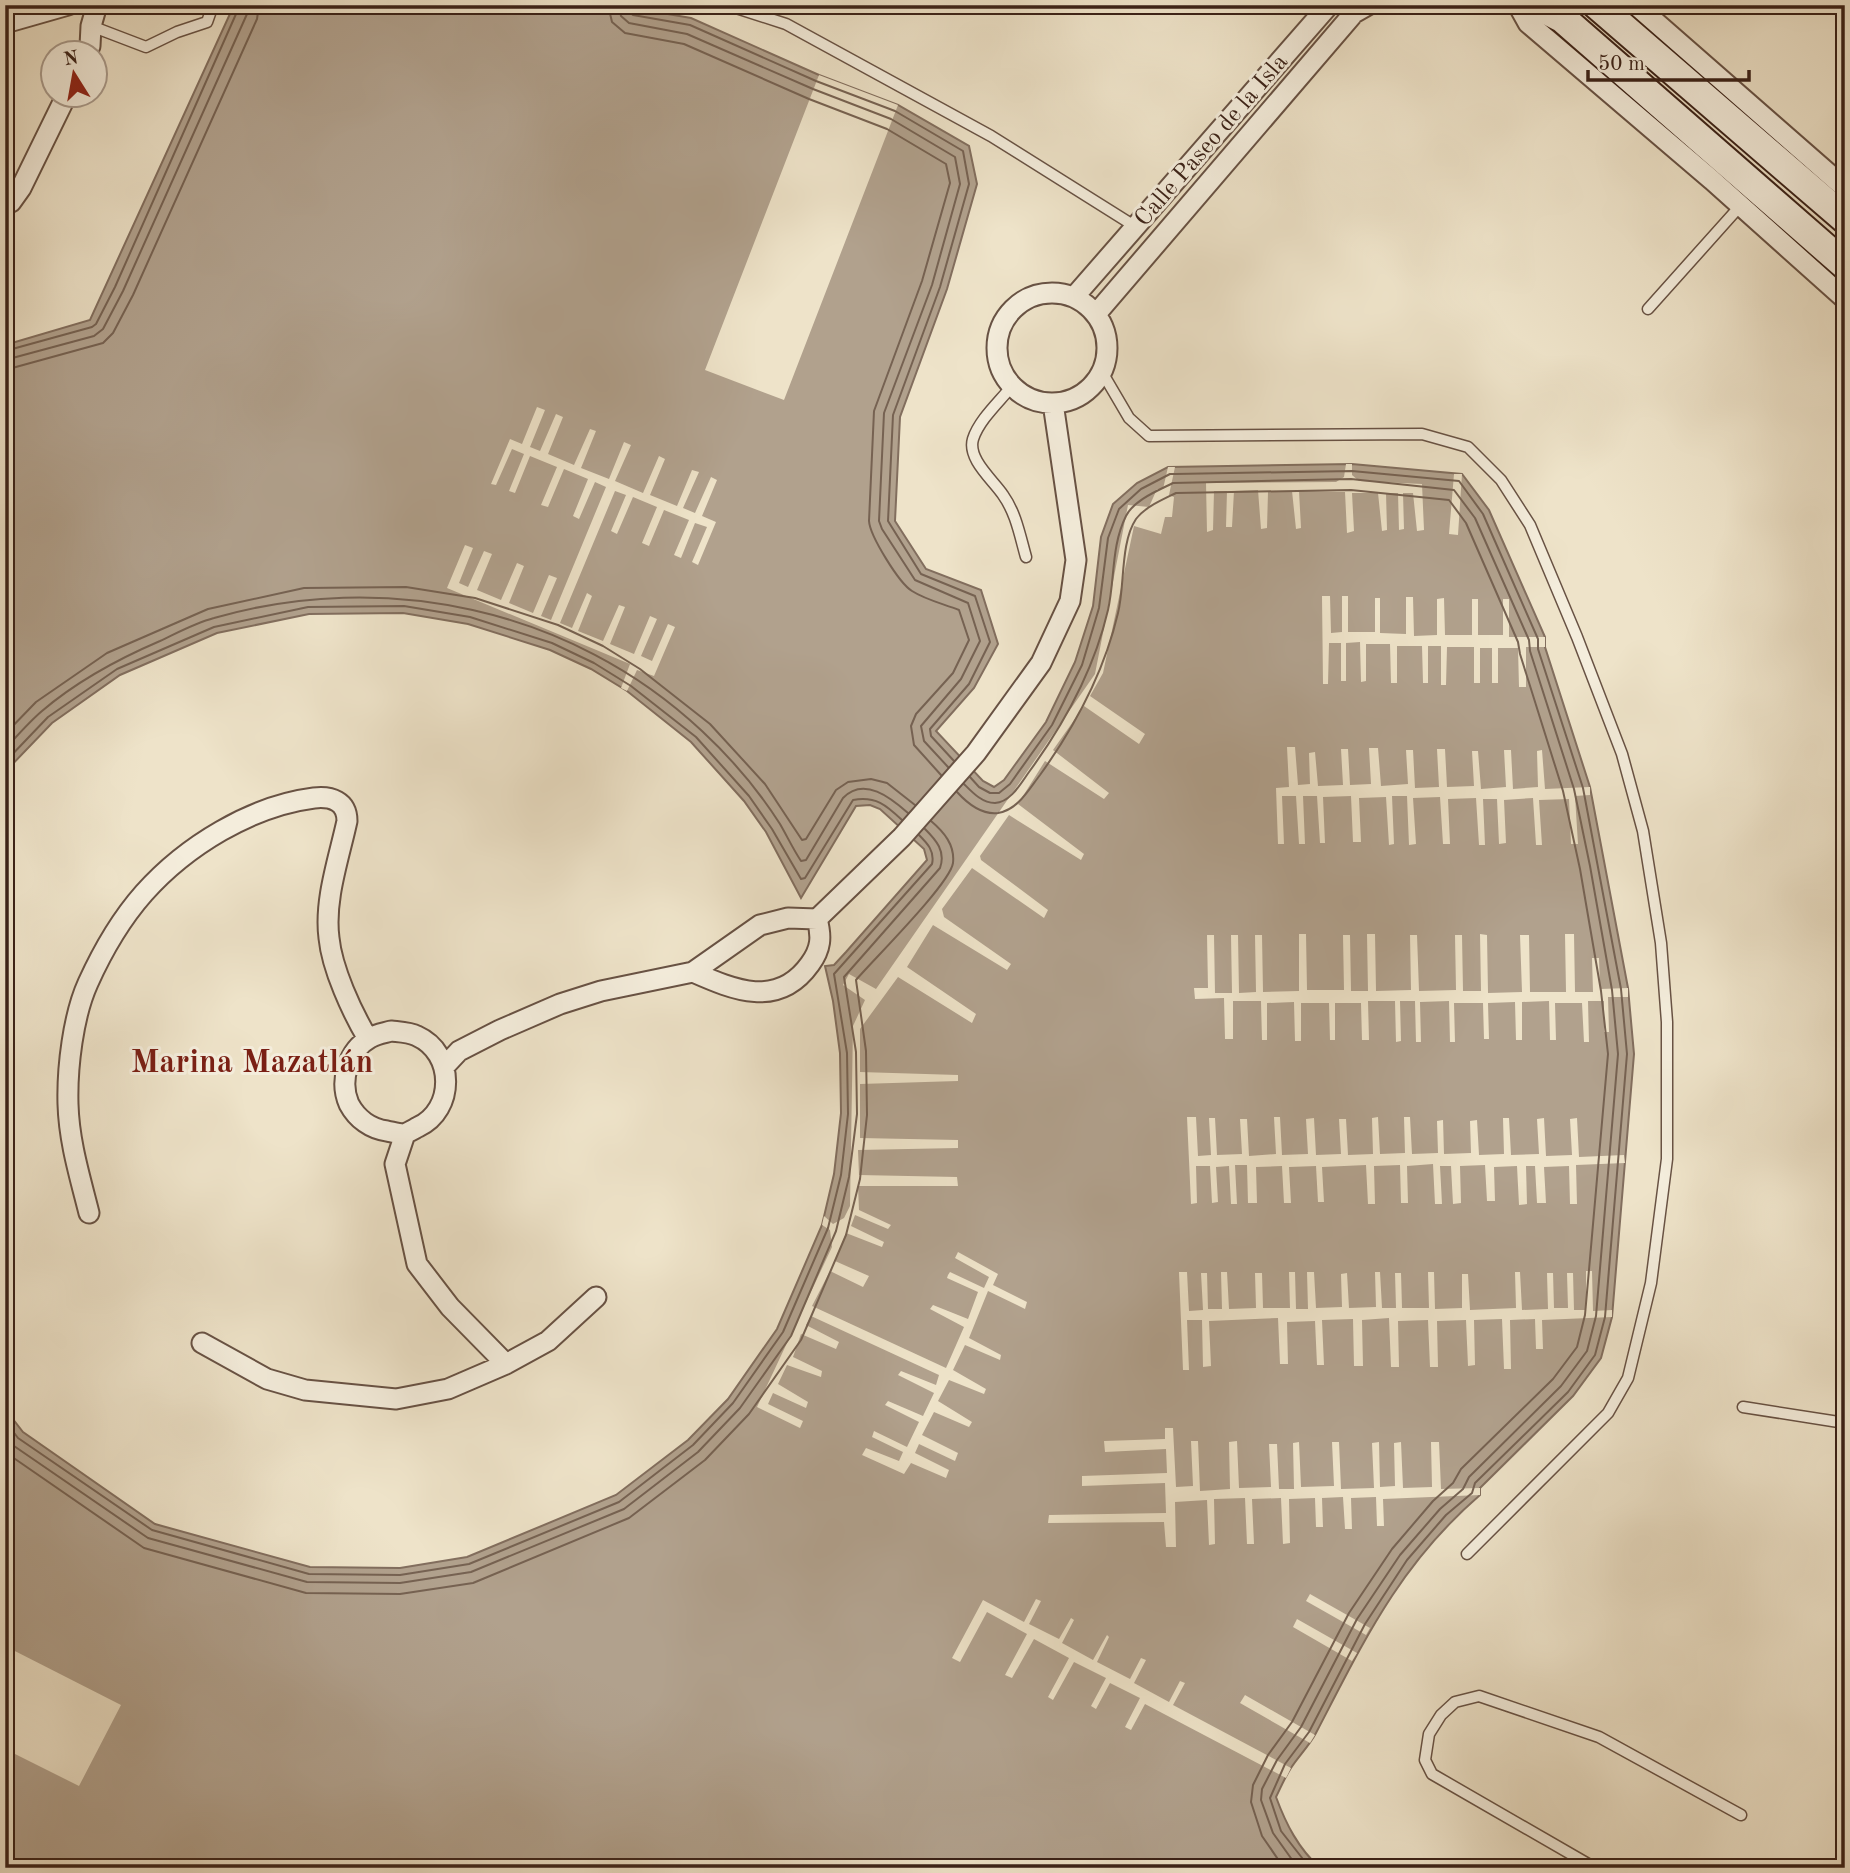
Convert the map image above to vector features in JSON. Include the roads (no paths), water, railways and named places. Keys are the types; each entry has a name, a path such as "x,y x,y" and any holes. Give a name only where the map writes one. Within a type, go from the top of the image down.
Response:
{"main road":[{"path":"1537,5 1562,18 1845,265"},
{"path":"1597,5 1845,219"}],"street":[{"path":"5,23 68,5"},
{"path":"80,5 91,26"},
{"path":"90,38 97,5"},
{"name":"Calle Paseo de la Isla","path":"1073,297 1329,5"},
{"path":"1518,5 1528,23 1741,205 1845,299"},
{"path":"1636,5 1845,188"},
{"name":"Calle Paseo de la Isla","path":"1096,314 1356,8"},
{"path":"8,203 21,188 60,108"},
{"path":"1056,293 1073,297 1096,314 1104,327 1108,342 1102,372 1094,384 1068,401 1053,403 1035,401 1012,386 999,364 997,346 1000,329 1009,313 1022,301 1038,294 1056,293"},
{"path":"444,1067 459,1051 560,1004 601,991 693,972 760,925 788,918 817,919 902,837 976,753 1041,663 1070,601 1076,560 1053,403"},
{"path":"89,1213 71,1145 68,1104 70,1063 87,985 112,938 145,892 183,858 225,829 263,811 309,799 327,797 340,802 347,811 329,906 328,939 352,1013 368,1038"},
{"path":"693,972 724,986 747,992 782,988 802,976 819,952 821,933 817,919"},
{"path":"391,1031 418,1036 438,1054 444,1067 447,1083 444,1098 436,1113 424,1124 405,1134 380,1130 367,1124 349,1103 345,1090 348,1063 355,1051 368,1038 391,1031"},
{"path":"405,1134 395,1164 417,1264 450,1307 506,1364"},
{"path":"202,1343 267,1379 305,1391 396,1399 448,1389 506,1364 548,1341 596,1297"}],"lane":[{"path":"91,26 146,47 177,32 207,22 214,5"},
{"path":"727,5 786,24 991,136 1136,227"},
{"path":"1648,309 1741,205"},
{"path":"1102,372 1129,418 1149,436 1422,434 1468,447 1502,480 1530,525 1622,754 1643,831 1661,943 1667,1022 1667,1160 1651,1283 1628,1378 1608,1413 1467,1554"},
{"path":"1012,386 982,423 974,437 972,448 976,459 1004,496 1013,514 1026,557"},
{"path":"1743,1407 1845,1423"},
{"path":"1595,1868 1432,1774 1425,1760 1429,1734 1441,1715 1455,1702 1479,1696 1599,1737 1741,1815"}],"water":[{"path":"234,5 615,5 691,18 819,75 898,105 969,146 977,184 947,289 900,417 895,521 926,569 981,590 998,644 974,688 936,731 983,781 994,787 1004,780 1046,722 1075,662 1093,606 1101,537 1113,504 1137,483 1168,467 1352,464 1462,474 1489,510 1545,637 1545,647 1590,787 1628,988 1634,1054 1612,1317 1601,1358 1573,1396 1480,1488 1480,1495 1427,1549 1405,1577 1368,1636 1313,1738 1287,1775 1276,1797 1294,1835 1320,1868 5,1868 5,1409 23,1432 155,1524 310,1567 400,1568 467,1557 616,1495 688,1440 728,1399 777,1329 822,1225 834,1174 841,1113 840,1053 825,966 834,965 927,860 924,849 880,809 870,805 856,806 801,898 766,832 744,801 691,742 627,691 591,669 550,650 468,624 403,613 309,614 217,633 120,675 52,723 5,772 5,345 90,320"}],"district":[{"name":"Marina Mazatlán","path":"252,1064"}]}
